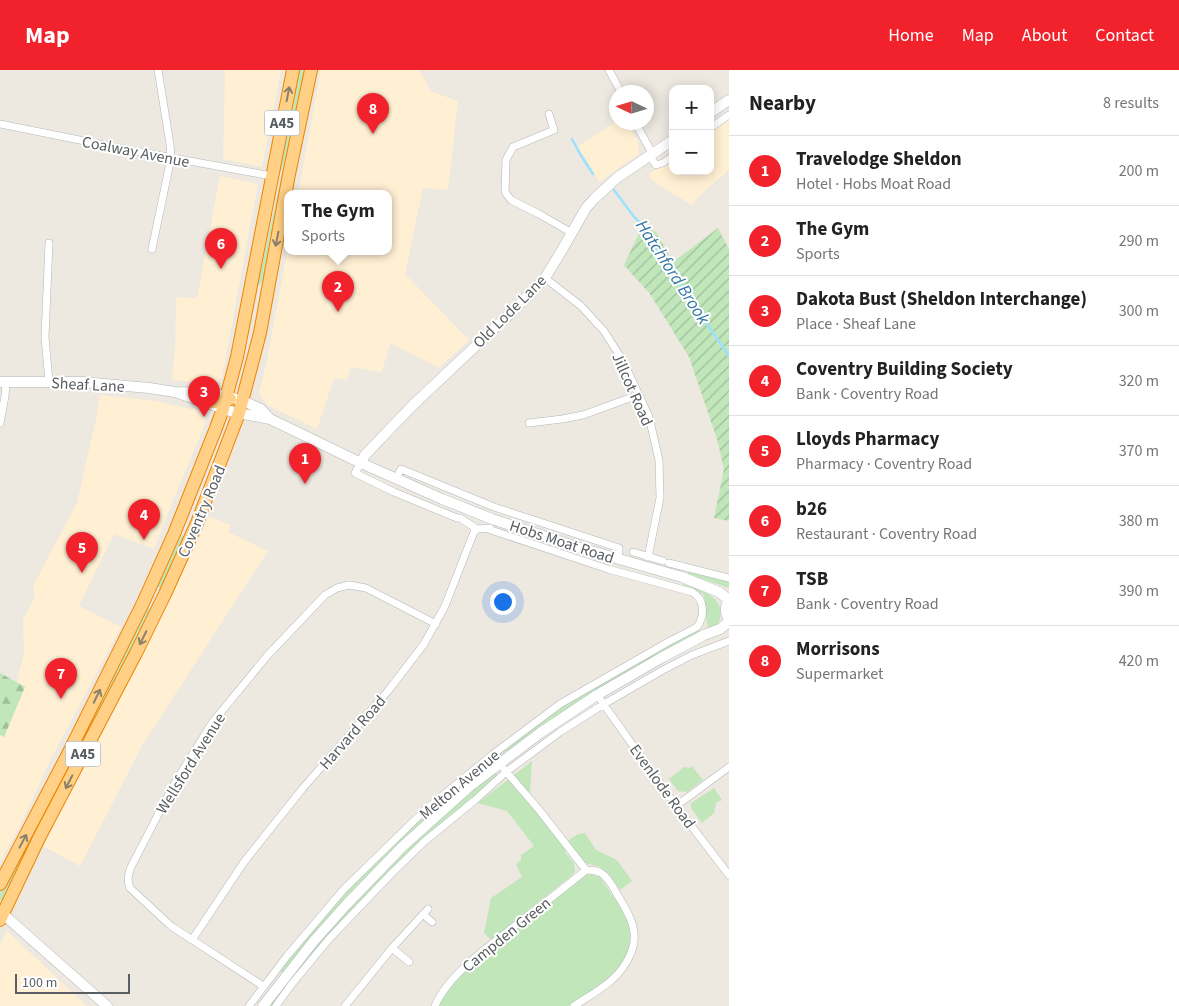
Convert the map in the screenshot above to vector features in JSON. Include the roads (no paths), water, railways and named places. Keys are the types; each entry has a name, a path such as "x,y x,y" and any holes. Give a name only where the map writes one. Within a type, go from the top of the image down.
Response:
{"highway":[{"name":"Coventry Road","path":"1,916 39,838 136,653 197,522 234,404 260,333 268,287 293,70"},
{"name":"A45","path":"281,175 292,144 297,137 311,70"},
{"name":"Coventry Road","path":"0,884 67,756 143,603 174,534 188,513 199,491 234,404 237,357 244,323 255,299 281,175"},
{"path":"205,398 234,404"}],"street":[{"path":"152,249 171,158 158,70"},
{"path":"609,70 617,85"},
{"path":"714,111 728,102"},
{"path":"549,114 554,130 513,147 506,160 505,192 511,200 572,233"},
{"path":"714,125 729,115"},
{"name":"Coalway Avenue","path":"0,124 171,158 281,175"},
{"path":"639,130 656,165 662,164 669,159"},
{"name":"Old Lode Lane","path":"361,463 366,455 413,405 515,309 545,278 586,208 595,198 618,177 669,142"},
{"path":"49,243 45,337 49,382"},
{"name":"Jillcot Road","path":"545,278 581,306 604,331 623,361 649,417 659,460 660,498 648,557"},
{"name":"Sheaf Lane","path":"3,383 82,382 112,384 149,388 205,398"},
{"path":"0,423 5,396 3,383"},
{"path":"529,423 562,420 583,415 638,395"},
{"name":"Hobs Moat Road","path":"234,404 259,418 270,419"},
{"name":"Hobs Moat Road","path":"234,404 260,409 270,419 361,463 463,508 577,547 682,577 719,592 729,600"},
{"path":"361,463 355,473 394,492 460,518 475,526 478,530 488,529 494,525 496,520"},
{"name":"Hobs Moat Road","path":"396,479 401,469 494,507 619,548 618,559"},
{"path":"460,518 463,508"},
{"name":"Hobs Moat Road","path":"488,529 599,566 692,592 700,599 702,608 700,622"},
{"name":"Harvard Road","path":"192,940 244,862 303,788 388,691 424,644 445,606 474,532 478,530"},
{"path":"632,552 729,578"},
{"name":"Wellsford Avenue","path":"263,986 172,926 130,888 127,881 128,874 179,776 212,723 267,656 325,595 337,588 349,586 366,588 436,624"},
{"path":"729,600 726,610 729,621"},
{"name":"Melton Avenue","path":"262,1006 326,927 402,847 470,786 540,733 597,695 661,658 704,635 720,629 729,621"},
{"path":"700,622 704,635"},
{"name":"Melton Avenue","path":"249,1006 274,972 344,889 425,810 492,755 560,704 697,627 700,622"},
{"name":"Melton Avenue","path":"276,1006 329,939 392,872 424,841 506,772 560,732 604,704 692,655 729,641"},
{"name":"Evenlode Road","path":"597,695 676,806 729,875"},
{"path":"500,762 506,772 540,811 586,870 594,870 603,874 631,918 634,942 630,955 620,972 614,979 574,1006"},
{"path":"676,806 729,767"},
{"name":"Campden Green","path":"435,1006 439,996 458,974 484,950 586,870"},
{"path":"345,1006 392,948 425,912 432,922"},
{"path":"1,916 107,1006"},
{"path":"392,948 409,962"},
{"path":"274,972 283,979"},
{"path":"254,998 262,1006"}],"waterway":[{"name":"Hatchford Brook","path":"572,139 593,174"},
{"name":"Hatchford Brook","path":"614,190 635,218 642,224 649,239 729,356"}],"place":[{"name":"Morrisons","path":"373,134"},
{"name":"b26","path":"221,269"},
{"name":"The Gym","path":"338,312"},
{"name":"Dakota Bust (Sheldon Interchange)","path":"204,417"},
{"name":"Travelodge Sheldon","path":"305,484"},
{"name":"Coventry Building Society","path":"144,540"},
{"name":"Lloyds Pharmacy","path":"82,573"},
{"name":"TSB","path":"61,699"}]}
